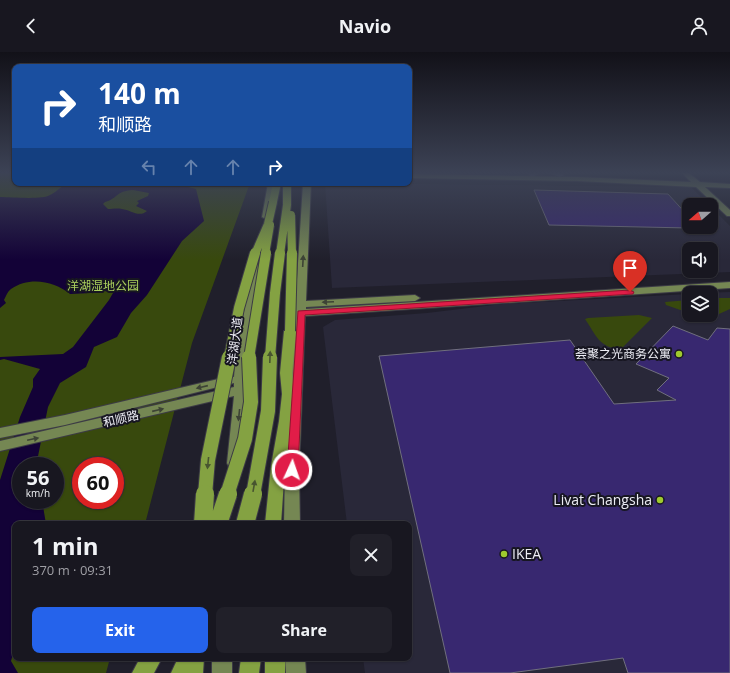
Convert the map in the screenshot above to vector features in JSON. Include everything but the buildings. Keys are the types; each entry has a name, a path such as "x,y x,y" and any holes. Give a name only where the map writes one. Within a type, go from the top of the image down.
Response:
{"highway":[{"path":"203,521 208,460 239,308 252,260 268,224 273,202"},
{"name":"洋湖大道","path":"219,521 244,439 251,402 249,358 273,202"},
{"path":"246,521 254,492 268,412 270,350 275,294 287,202"},
{"path":"273,521 278,466 286,421 288,394 286,373 290,331 289,311 293,238 291,216 287,205"},
{"path":"142,673 150,661"},
{"path":"181,673 187,661"},
{"path":"193,673 194,661"},
{"path":"249,673 251,661"},
{"path":"275,661 275,673"}],"main road":[{"path":"228,521 241,384 242,352 269,202"},
{"path":"292,521 292,470 306,202"},
{"path":"719,202 730,214"},
{"path":"301,308 730,281"},
{"path":"301,308 730,285"},
{"name":"和顺路","path":"0,446 65,426 241,384"},
{"name":"和顺路","path":"0,433 65,426"},
{"path":"222,661 222,673"},
{"path":"296,661 296,673"}],"shaded area":[{"path":"0,202 105,202 103,204 108,209 120,209 141,214 147,211 136,206 139,203 138,202 199,202 204,221 182,241 147,295 131,313 117,337 94,347 86,367 60,383 48,407 38,457 12,457 12,509 44,509 46,521 12,521 11,661 18,673 0,673 0,480 20,417 33,387 33,379 40,369 4,359 0,360 0,357 63,354 73,347 113,293 101,290 91,293 70,294 49,283 34,281 18,285 10,290 4,300 6,303 0,308"},
{"path":"326,202 682,202 682,234 718,234 718,214 730,226 730,272 718,272 718,242 682,242 682,274 332,288"},
{"path":"718,292 730,292 730,673 365,673 363,661 412,661 412,521 347,521 323,327 335,320 427,313 502,304 682,294 682,322 718,322"}],"green space":[{"name":"洋湖湿地公园","path":"0,202 243,202 192,343 146,521 12,521 12,661 109,661 106,673 0,673"},
{"path":"718,298 730,298 730,309 718,315"},
{"path":"682,301 682,311 666,305 665,302"},
{"path":"639,315 652,318 621,349 608,346 599,340 585,319 588,318"}],"place":[{"name":"荟聚之光商务公寓","path":"679,354"},
{"name":"Livat Changsha","path":"660,500"},
{"name":"IKEA","path":"504,554"}],"route":[{"path":"292,470 301,313 630,292"}]}
